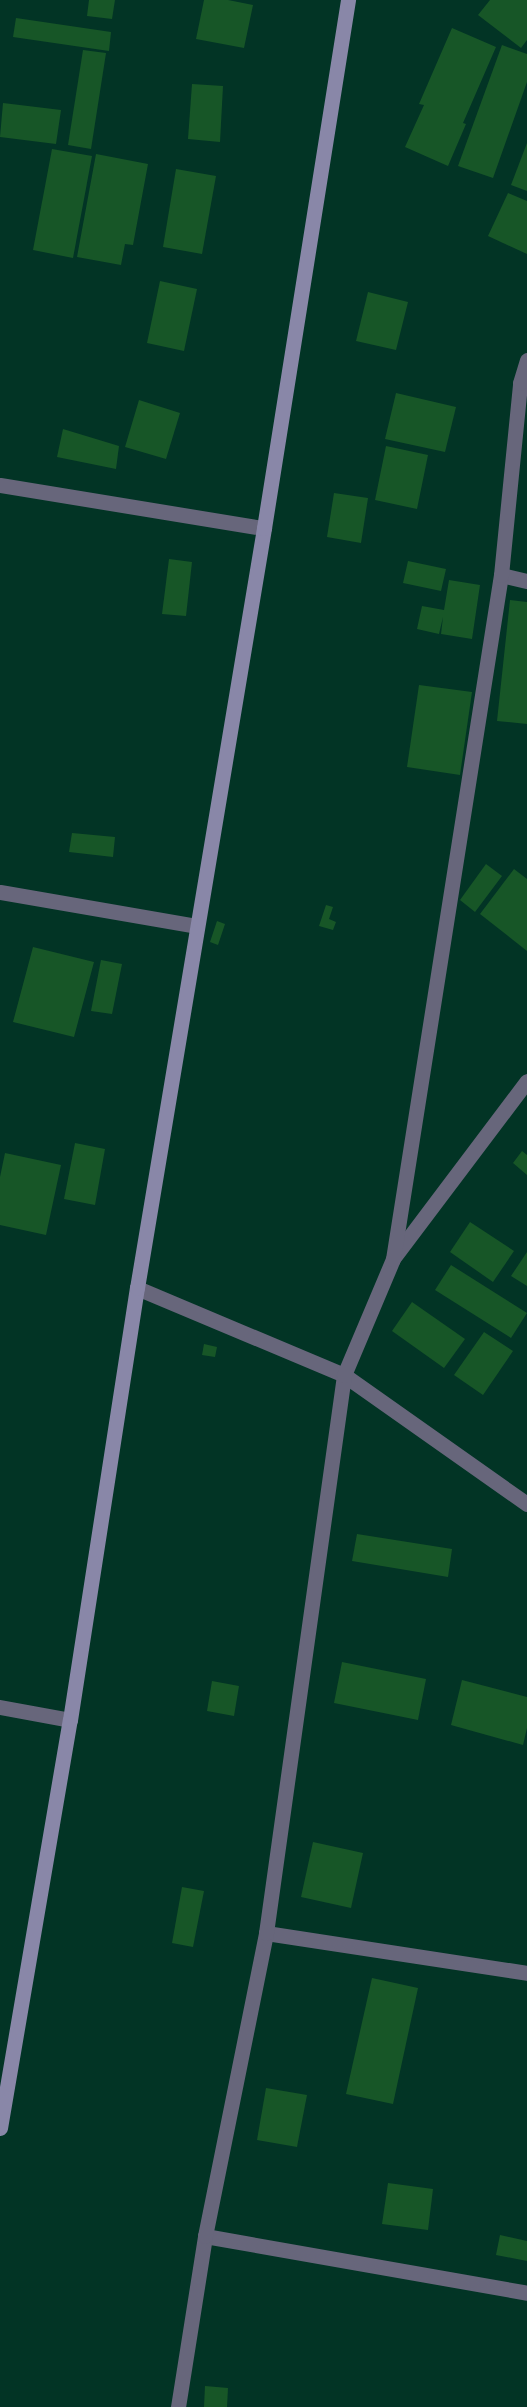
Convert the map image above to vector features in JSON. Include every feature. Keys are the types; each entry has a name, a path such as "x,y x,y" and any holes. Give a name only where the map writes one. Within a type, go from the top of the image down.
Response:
{"street":[{"path":"0,2128 5,2079 70,1720 137,1288 264,528 348,0"},
{"path":"178,2407 205,2236 266,1933 344,1375 393,1259 501,575 520,383 527,360"},
{"path":"0,484 264,528"},
{"path":"501,575 527,581"},
{"path":"0,892 196,926"},
{"path":"393,1259 527,1081"},
{"path":"137,1288 344,1375 527,1504"},
{"path":"0,1707 70,1720"},
{"path":"266,1933 527,1973"},
{"path":"205,2236 527,2293"}],"building":[{"path":"89,0 115,0 112,19 87,16"},
{"path":"204,0 228,0 253,5 244,48 196,39"},
{"path":"490,0 527,0 527,40 521,48 478,15"},
{"path":"16,18 111,32 109,51 13,37"},
{"path":"452,28 496,47 463,123 466,124 448,166 405,147 424,105 419,104"},
{"path":"502,45 527,54 527,82 493,178 458,166"},
{"path":"83,50 106,53 91,149 68,145"},
{"path":"192,84 223,86 220,142 188,139"},
{"path":"3,103 61,110 56,144 0,137"},
{"path":"527,143 527,191 511,185"},
{"path":"52,149 92,156 73,258 33,250"},
{"path":"96,154 148,164 133,245 125,244 121,265 77,257"},
{"path":"176,169 216,176 202,254 163,247"},
{"path":"508,193 527,201 527,254 488,236"},
{"path":"160,281 197,289 184,351 147,343"},
{"path":"368,292 408,302 396,350 356,341"},
{"path":"396,393 456,407 445,452 385,439"},
{"path":"139,400 180,413 166,459 125,447"},
{"path":"63,429 119,446 116,469 57,457"},
{"path":"386,446 428,455 417,509 375,500"},
{"path":"334,493 368,498 361,543 327,537"},
{"path":"169,559 192,562 186,616 162,614"},
{"path":"408,561 446,569 441,591 403,583"},
{"path":"449,580 480,585 472,639 441,634 443,617 439,634 417,629 422,606 444,610"},
{"path":"510,600 527,602 527,724 497,721"},
{"path":"419,685 472,692 460,775 407,767"},
{"path":"72,833 115,837 113,857 69,852"},
{"path":"486,864 502,876 475,912 460,900"},
{"path":"514,869 527,879 527,951 480,914"},
{"path":"326,905 333,907 329,919 336,922 333,930 319,926"},
{"path":"217,921 225,924 218,945 210,942"},
{"path":"33,947 94,962 74,1037 13,1022"},
{"path":"101,960 122,964 112,1014 91,1011"},
{"path":"75,1143 105,1149 95,1205 64,1199"},
{"path":"522,1151 527,1155 527,1175 513,1163"},
{"path":"5,1153 61,1165 46,1235 0,1225 0,1177"},
{"path":"470,1222 514,1251 493,1282 450,1252"},
{"path":"527,1252 527,1286 511,1276"},
{"path":"451,1265 527,1313 511,1338 435,1290"},
{"path":"412,1302 465,1339 444,1368 392,1331"},
{"path":"484,1332 513,1351 483,1395 454,1375"},
{"path":"204,1344 217,1347 215,1357 202,1355"},
{"path":"357,1534 452,1549 448,1577 352,1561"},
{"path":"342,1662 426,1679 418,1720 334,1703"},
{"path":"462,1680 527,1697 527,1728 523,1745 451,1725"},
{"path":"212,1681 239,1686 234,1716 207,1711"},
{"path":"313,1842 363,1853 351,1908 301,1897"},
{"path":"182,1887 204,1891 193,1947 172,1943"},
{"path":"372,1978 418,1988 393,2104 346,2094"},
{"path":"266,2088 307,2095 297,2147 257,2140"},
{"path":"388,2183 433,2189 428,2230 382,2224"},
{"path":"500,2235 527,2241 527,2261 496,2255"},
{"path":"205,2386 228,2388 227,2407 204,2407"}]}
